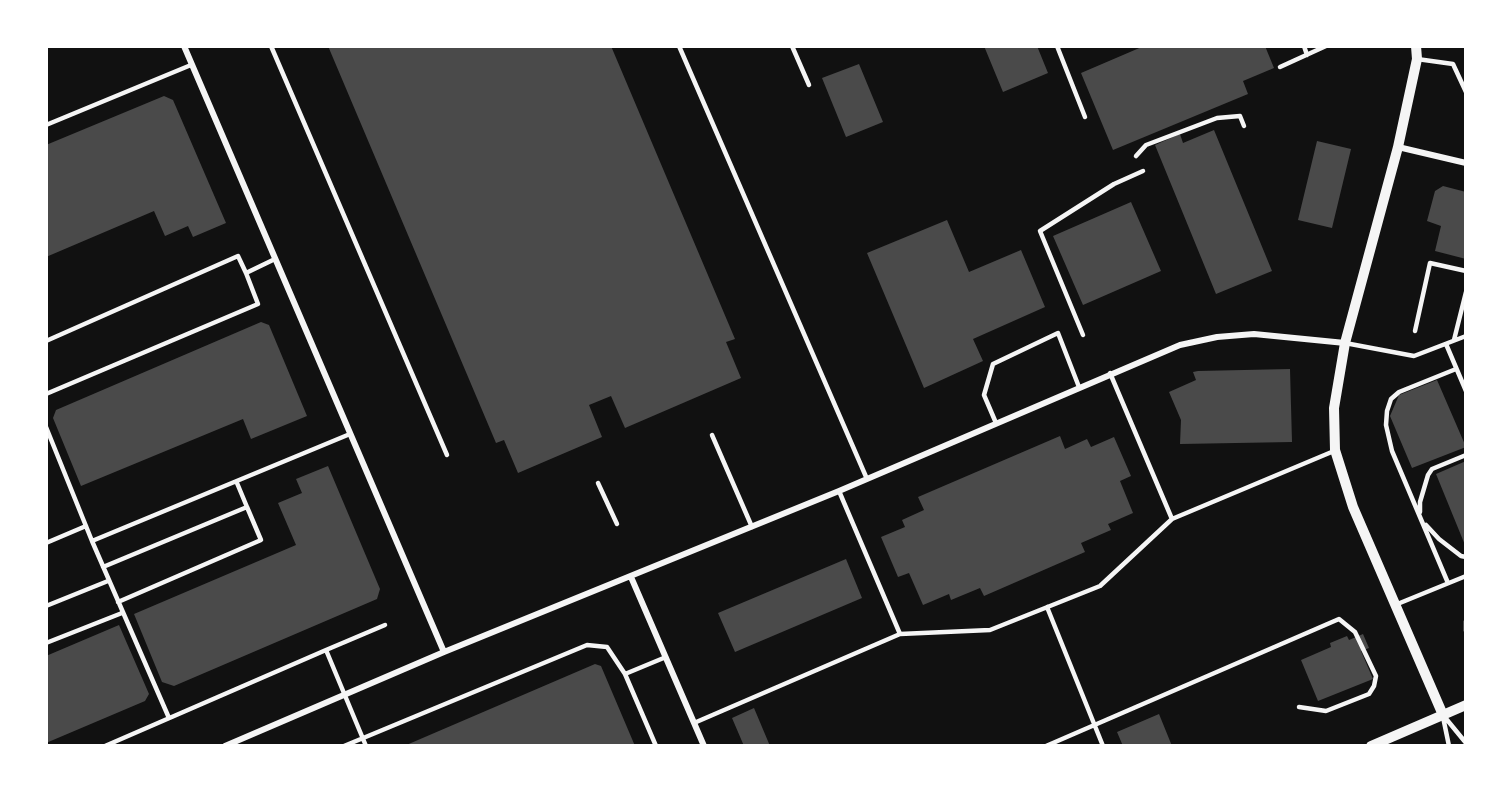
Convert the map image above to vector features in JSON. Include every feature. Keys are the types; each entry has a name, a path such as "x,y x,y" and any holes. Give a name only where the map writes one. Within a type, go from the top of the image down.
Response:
{"street":[{"path":"184,46 444,652"},
{"path":"1416,46 1417,59 1398,147 1345,343 1334,408 1335,450 1353,507 1443,715"},
{"path":"1398,147 1466,163"},
{"path":"225,746 444,652 839,491 1110,373 1180,345 1217,337 1254,334 1345,343"},
{"path":"631,577 704,746"},
{"path":"1371,746 1466,705"}],"lane":[{"path":"271,46 447,454"},
{"path":"679,46 867,479"},
{"path":"792,46 809,85"},
{"path":"1057,46 1085,117"},
{"path":"1304,46 1307,55"},
{"path":"1280,68 1326,46"},
{"path":"1417,59 1453,64 1466,92"},
{"path":"46,125 191,64"},
{"path":"1136,156 1146,145 1217,118 1240,117 1244,126"},
{"path":"1083,335 1040,231 1114,184 1143,171"},
{"path":"46,341 238,256 258,304 46,394"},
{"path":"246,273 275,259"},
{"path":"1415,331 1430,263 1466,272"},
{"path":"1454,340 1466,292"},
{"path":"996,423 984,395 993,364 1058,333 1079,387"},
{"path":"1345,343 1414,356 1466,336"},
{"path":"1446,344 1466,391"},
{"path":"1448,583 1392,451 1386,425 1391,399 1399,392 1456,369"},
{"path":"1110,373 1172,519"},
{"path":"46,428 108,581 169,718"},
{"path":"92,541 237,483 350,434"},
{"path":"712,435 752,527"},
{"path":"694,723 900,634 990,630 1100,586 1172,519 1335,450"},
{"path":"1466,455 1432,469 1420,502 1420,515 1428,528 1461,556 1466,557"},
{"path":"118,602 261,540 237,483"},
{"path":"598,483 616,524"},
{"path":"839,491 900,634"},
{"path":"103,567 247,507"},
{"path":"46,543 86,526"},
{"path":"1395,605 1466,576"},
{"path":"46,606 108,581"},
{"path":"1047,607 1103,746"},
{"path":"46,644 122,613"},
{"path":"1046,746 1339,619 1355,632 1376,676 1374,686 1369,694 1326,711 1299,707"},
{"path":"1466,621 1466,631"},
{"path":"105,746 386,625"},
{"path":"344,746 587,645 607,647 625,674 656,746"},
{"path":"326,650 366,746"},
{"path":"625,674 666,657"},
{"path":"1443,715 1466,743"},
{"path":"1443,715 1449,746"}],"building":[{"path":"328,46 611,46 735,339 726,342 741,378 625,428 611,396 589,405 602,437 518,473 504,440 496,443"},
{"path":"984,46 1037,46 1048,73 1003,92"},
{"path":"1144,46 1265,46 1274,68 1243,81 1248,94 1113,150 1081,73"},
{"path":"859,64 883,122 846,137 822,78"},
{"path":"164,96 173,100 226,223 193,237 188,226 165,236 154,211 46,257 46,145"},
{"path":"1214,130 1272,271 1216,294 1155,145 1180,134 1183,143"},
{"path":"1317,141 1351,149 1332,228 1298,220"},
{"path":"1443,186 1466,192 1466,259 1435,251 1441,226 1427,221 1435,191"},
{"path":"1131,202 1161,271 1083,305 1053,236"},
{"path":"947,220 969,272 1021,250 1045,307 973,339 983,361 924,388 867,253"},
{"path":"261,322 269,325 307,416 251,439 243,419 81,486 53,418 56,410"},
{"path":"1290,369 1292,442 1180,444 1181,420 1169,392 1196,380 1193,372"},
{"path":"1437,380 1466,447 1412,468 1390,416 1399,395"},
{"path":"1060,436 1065,449 1087,439 1091,447 1114,437 1131,476 1120,481 1133,513 1108,524 1111,530 1081,543 1085,552 984,596 980,588 951,600 949,594 923,605 909,573 898,577 881,537 905,527 902,520 924,510 918,497"},
{"path":"1466,461 1466,545 1465,545 1436,474"},
{"path":"328,466 380,589 377,599 174,686 162,682 134,614 296,545 278,503 302,493 296,479"},
{"path":"846,559 862,598 735,652 718,613"},
{"path":"119,625 149,694 145,701 46,743 46,656"},
{"path":"1363,634 1369,648 1361,651 1373,679 1318,701 1301,660 1331,647 1330,643 1347,636 1349,640"},
{"path":"595,664 601,666 635,746 404,746"},
{"path":"754,708 770,746 744,746 732,718"},
{"path":"1159,714 1172,746 1123,746 1117,732"}]}
